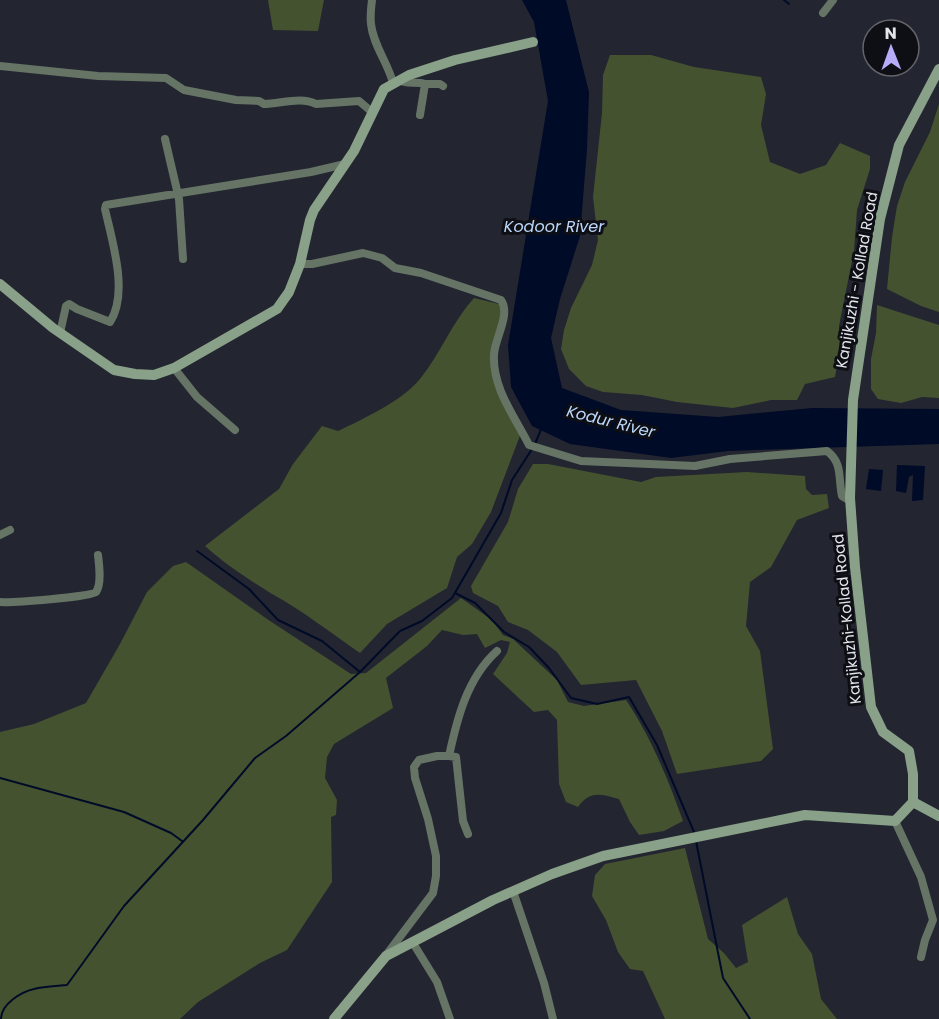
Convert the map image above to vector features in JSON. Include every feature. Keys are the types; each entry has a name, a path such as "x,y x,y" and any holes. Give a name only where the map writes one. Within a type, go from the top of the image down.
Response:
{"main road":[{"path":"0,284 60,333 114,370 154,375 174,368 277,309 289,292 300,264 314,210 354,151 384,89 396,81 456,60 533,42"},
{"name":"Kanjikuzhi - Kollad Road","path":"852,459 854,400 880,219 899,145 939,69"},
{"name":"Kanjikuzhi-Kollad Road","path":"852,459 850,498 855,567 872,707 883,732 909,751 913,774 913,802"},
{"path":"334,1019 386,956 513,891 603,856 804,815 895,821 913,802 939,816"}],"street":[{"path":"372,0 373,33 396,81 403,83 418,81 443,86"},
{"path":"823,14 833,0"},
{"path":"0,66 99,76 166,78 184,90 236,100 259,101 264,104 301,100 313,101 316,104 359,101 372,112"},
{"path":"420,115 425,84"},
{"path":"165,139 177,194 183,259"},
{"path":"60,333 66,306 69,304 110,322 117,312 119,286 106,205 311,172 345,164"},
{"path":"300,264 312,264 363,253 382,258 395,268 474,289 501,300 504,308 494,352 496,375 506,405 529,445 581,461 695,466 730,459 827,451 839,465 842,496 850,498"},
{"path":"174,368 197,397 235,430"},
{"path":"0,535 10,530"},
{"path":"0,602 74,598 94,594 98,590 99,582 98,555"},
{"path":"449,756 461,706 477,676 497,651"},
{"path":"386,956 433,893 436,876 436,856 428,819 415,778 414,767 419,760 436,756 456,757 461,811 468,834"},
{"path":"895,821 921,877 936,920 925,940 921,957"},
{"path":"513,891 544,983 553,1019"},
{"path":"413,943 437,982 450,1019"}],"green space":[{"path":"268,0 324,0 318,31 273,30"},
{"path":"610,55 651,55 694,67 761,77 766,94 761,125 770,162 800,174 826,165 840,143 870,156 870,169 857,210 854,251 839,326 840,350 835,377 805,384 797,400 771,400 733,408 603,392 586,386 569,369 561,349 564,330 571,308 592,265 598,240 593,197 602,113 603,75"},
{"path":"939,104 939,312 887,289 897,206 905,182 930,132"},
{"path":"474,298 499,304 502,312 495,380 504,407 521,433 491,512 472,544 457,557 447,588 387,624 360,653 306,615 237,572 205,546 279,489 293,464 322,426 338,431 382,409 412,387 427,369 459,317"},
{"path":"877,305 939,325 939,398 922,397 901,403 878,399 871,389 871,359 876,333"},
{"path":"533,464 548,464 641,482 656,477 747,472 805,476 806,489 812,495 827,494 829,508 797,520 771,567 750,582 746,626 760,651 773,749 761,761 677,774 662,731 636,680 581,685 557,652 528,630 508,622 498,606 473,593 471,586 508,522 518,489"},
{"path":"186,562 351,674 366,673 461,598 492,620 503,635 513,639 557,680 568,702 584,706 626,700 658,759 683,821 664,831 639,835 619,799 596,795 587,798 578,807 566,802 559,784 557,720 548,710 534,712 493,674 507,653 510,642 501,640 485,648 477,634 463,635 442,630 427,646 386,678 393,708 334,744 327,757 325,778 337,800 336,815 331,817 332,882 287,950 260,963 198,1002 180,1019 0,1019 0,732 34,724 86,703 147,592 173,566"},
{"path":"685,848 708,939 736,968 748,962 742,925 787,897 798,934 812,954 821,999 837,1019 665,1019 643,971 630,969 618,952 606,920 592,896 595,875 605,864"}],"water":[{"name":"Kodoor River","path":"522,0 566,0 589,92 580,236 560,299 551,338 562,388 621,410 718,417 812,408 939,409 939,444 728,451 671,458 570,444 532,426 511,387 508,345 548,101 534,22"},
{"path":"897,465 925,466 923,500 912,501 913,475 909,477 906,493 896,491"},
{"path":"869,469 883,470 881,491 866,489"}],"waterway":[{"path":"784,0 789,4"},
{"path":"535,444 542,427"},
{"path":"1,1019 4,1008 23,993 42,987 67,985 124,906 203,820 255,758 286,736 360,672 400,631 422,621 452,598 501,513 512,480 532,449"},
{"path":"197,551 249,589 278,620 322,641 360,672"},
{"path":"455,593 475,603 504,632 529,647 549,668 571,698 597,704 629,697 657,745 694,832"},
{"path":"0,778 124,812 171,833 182,841"},
{"path":"696,841 723,978 750,1019"}],"water label":[{"name":"Kodur River","path":"611,421"}]}
